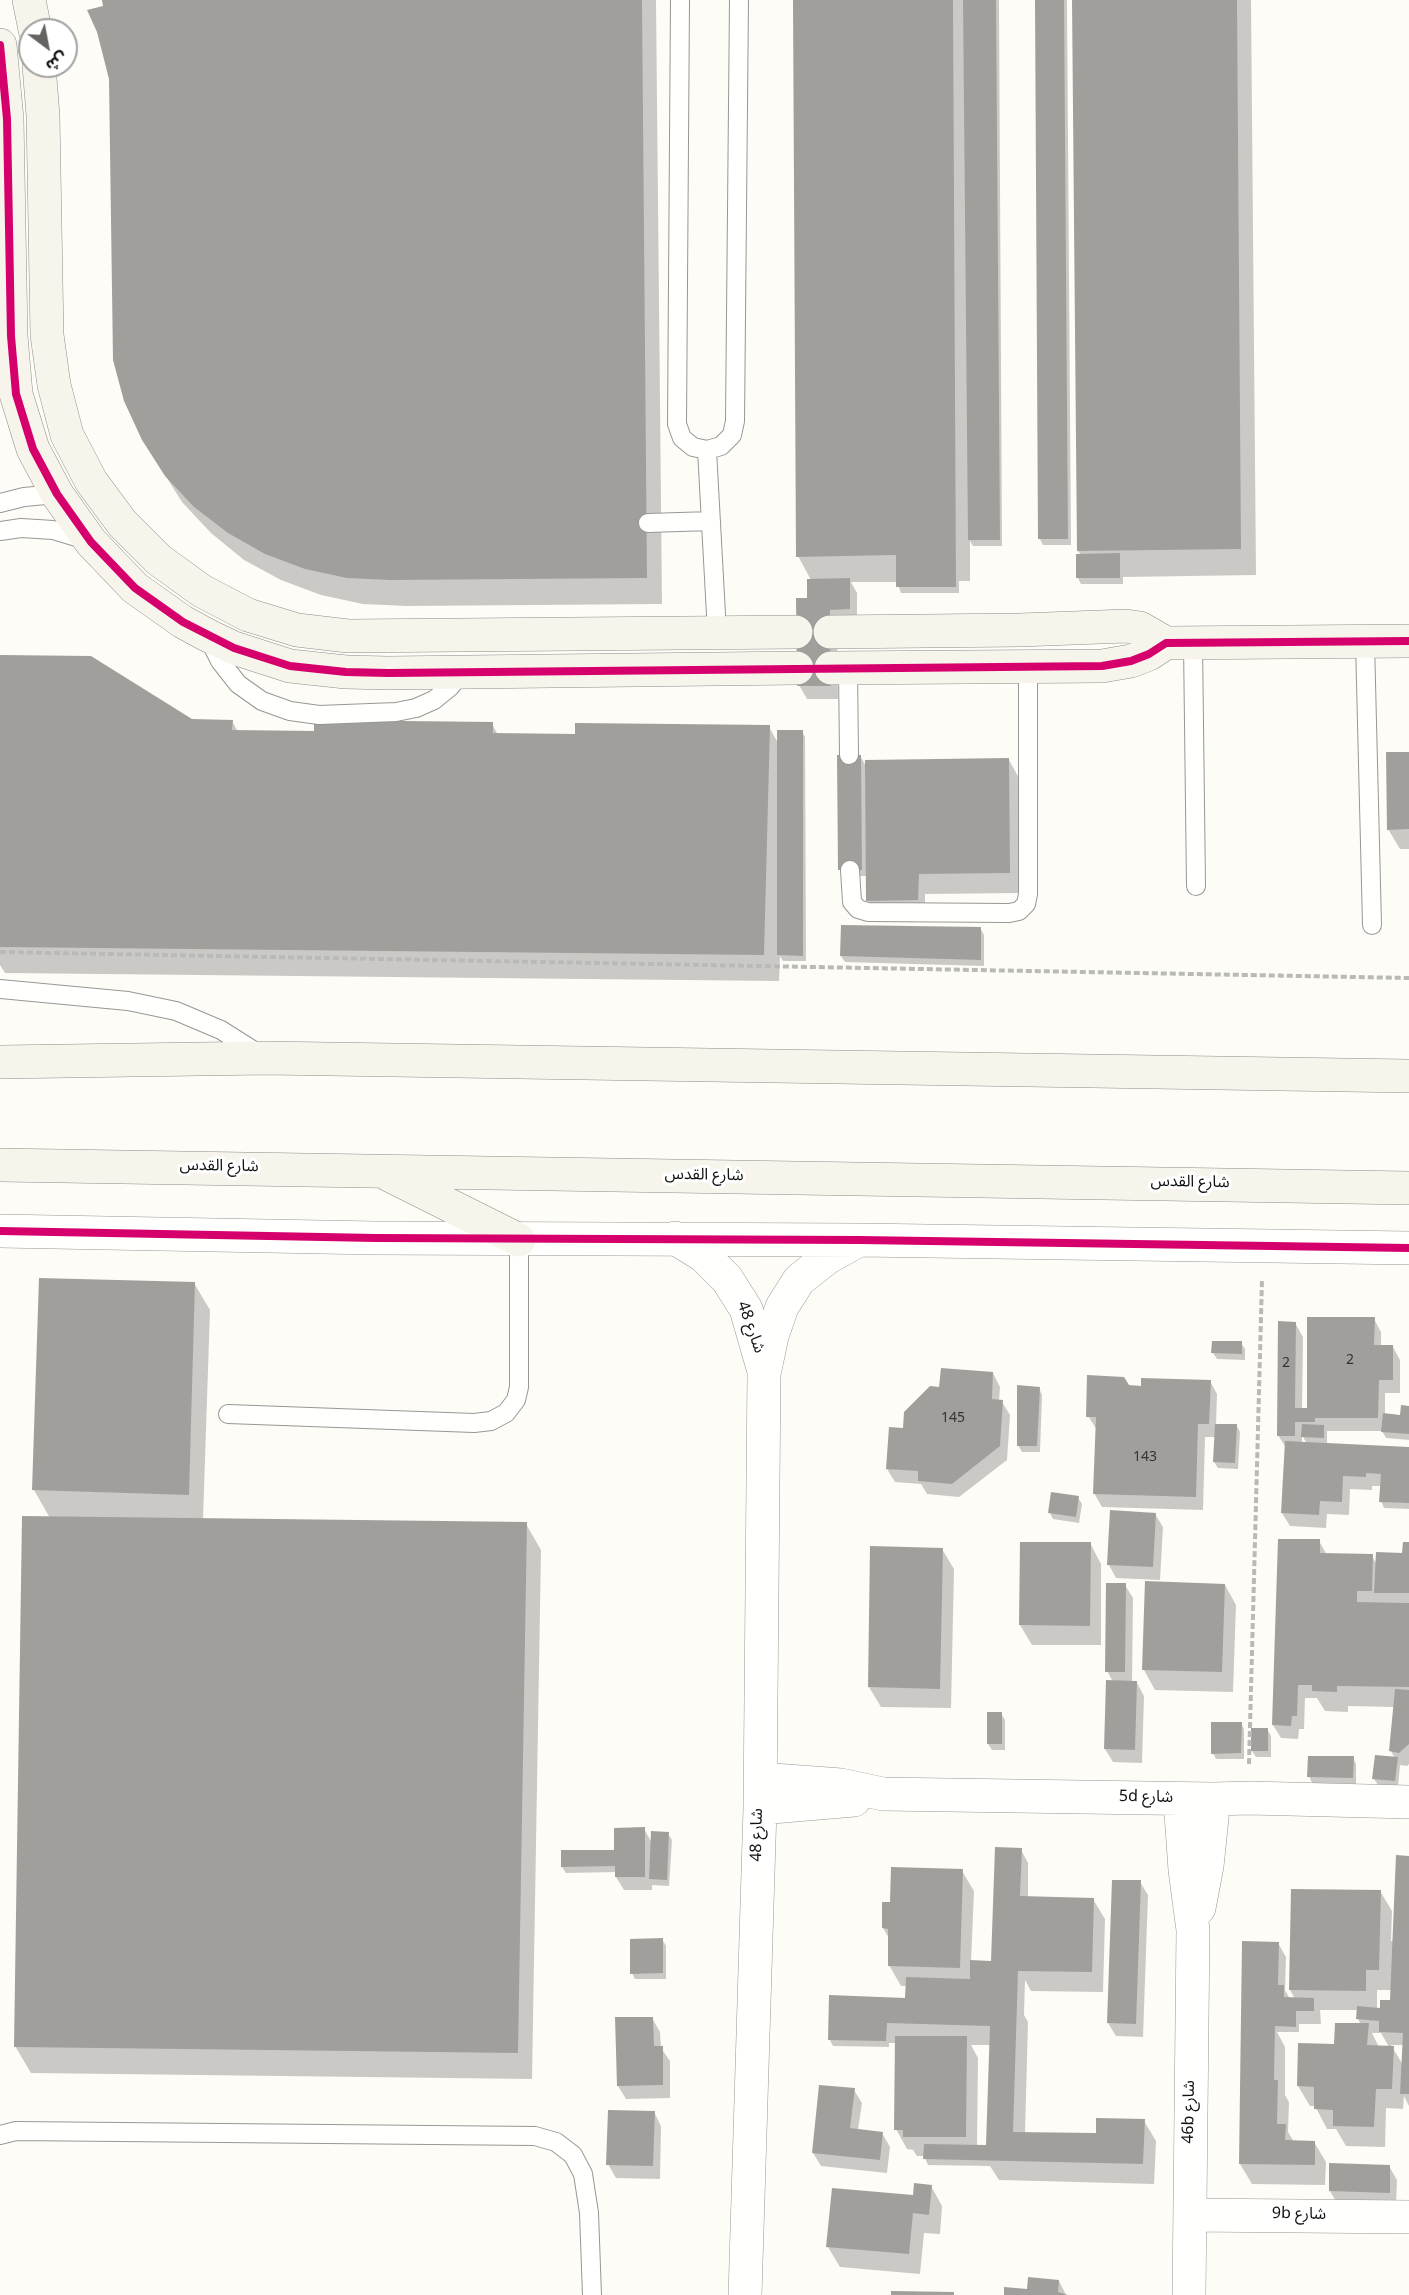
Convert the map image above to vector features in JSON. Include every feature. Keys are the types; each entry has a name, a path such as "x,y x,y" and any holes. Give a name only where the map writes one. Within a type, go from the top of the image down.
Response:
{"street":[{"path":"29,0 32,18"},
{"path":"0,45 7,119 11,336 16,394 33,449 57,494 91,542 135,588 183,622 207,635 234,648 290,666 346,672 797,668"},
{"path":"40,78 44,137 47,335 54,386 67,435 91,481 122,523 159,560 202,591 248,615 297,630 348,636 796,632"},
{"path":"830,632 1020,630 1119,626 1140,628 1180,643"},
{"path":"717,633 719,669"},
{"path":"839,668 1116,664 1180,643 1409,641"},
{"path":"0,1062 266,1058 1409,1076"},
{"name":"شارع القدس","path":"0,1164 1409,1188"},
{"path":"382,1172 519,1240"},
{"path":"0,1231 519,1240 859,1240 1409,1248"},
{"name":"شارع 48","path":"675,1239 704,1256 727,1279 746,1309 764,1374"},
{"name":"شارع 48","path":"745,2295 760,1794 764,1374 772,1336 782,1307 799,1280 827,1258 859,1240"},
{"name":"5d شارع","path":"760,1794 841,1785 883,1794 1409,1802"},
{"name":"46b شارع","path":"1180,1799 1185,1870 1193,1930 1189,2295"},
{"name":"46b شارع","path":"1193,1930 1207,1866 1215,1799"},
{"name":"9b شارع","path":"1190,2215 1409,2217"}],"lane":[{"path":"681,0 677,424 682,438 693,447 707,450 722,446 732,435 735,421 739,0"},
{"path":"707,450 717,633"},
{"path":"0,503 24,497 57,494"},
{"path":"648,523 711,522"},
{"path":"0,531 21,528 53,530 91,542"},
{"path":"207,635 220,661 238,684 262,701 290,711 319,715 396,712 416,708 435,700 462,672"},
{"path":"1365,642 1371,925"},
{"path":"1180,643 1196,886"},
{"path":"850,870 852,902 858,909 868,912 1009,913 1019,911 1026,904 1028,894 1028,666"},
{"path":"839,668 849,755"},
{"path":"0,989 128,1001 176,1011 221,1030 266,1058"},
{"path":"228,1414 474,1424 491,1421 506,1413 516,1400 519,1388 519,1240"},
{"path":"0,2135 16,2131 536,2136 556,2142 573,2155 583,2174 589,2213 592,2295"}],"path":[{"path":"0,952 1409,978"},
{"path":"1249,1798 1263,1246"}],"building":[{"path":"102,0 642,0 647,578 390,580 347,578 305,569 265,554 228,533 194,507 165,476 142,440 124,401 113,360 109,79 97,32 87,10 103,6"},
{"path":"793,0 953,0 956,587 896,587 896,555 796,557"},
{"path":"963,0 996,0 1000,540 968,540"},
{"path":"1035,0 1064,0 1068,539 1038,539"},
{"path":"1072,0 1237,0 1241,549 1077,551"},
{"path":"1120,553 1120,578 1076,578 1076,554"},
{"path":"850,578 850,609 830,610 831,686 797,686 796,598 807,598 807,579"},
{"path":"0,655 91,656 192,719 233,720 232,730 314,731 314,720 493,722 493,733 575,734 575,723 770,725 764,955 0,947"},
{"path":"777,730 803,730 803,956 777,955"},
{"path":"1386,752 1409,752 1409,829 1387,830"},
{"path":"837,755 861,755 862,870 838,870"},
{"path":"1009,758 1010,873 919,874 918,900 866,901 865,760"},
{"path":"841,925 981,927 981,960 840,956"},
{"path":"39,1278 195,1282 189,1495 32,1490"},
{"path":"1307,1317 1375,1317 1374,1345 1393,1345 1393,1380 1379,1380 1378,1418 1315,1418 1315,1422 1295,1422 1295,1436 1277,1436 1278,1321 1296,1322 1295,1408 1307,1408"},
{"path":"1212,1341 1242,1341 1242,1354 1211,1353"},
{"path":"941,1368 993,1372 992,1399 1003,1400 1000,1446 952,1484 918,1481 918,1471 886,1469 889,1427 903,1428 904,1412 930,1386 939,1387"},
{"path":"1087,1375 1124,1377 1129,1385 1141,1386 1141,1378 1211,1380 1209,1424 1198,1424 1196,1497 1093,1494 1096,1417 1086,1417"},
{"path":"1017,1385 1040,1387 1037,1446 1017,1446"},
{"path":"1401,1405 1409,1406 1409,1434 1381,1432 1383,1413 1400,1415"},
{"path":"1215,1424 1237,1424 1235,1463 1213,1462"},
{"path":"1302,1424 1324,1425 1324,1438 1301,1437"},
{"path":"1285,1441 1409,1447 1409,1503 1379,1502 1381,1474 1366,1473 1366,1477 1343,1476 1342,1502 1320,1501 1319,1515 1281,1513"},
{"path":"1051,1492 1079,1496 1076,1517 1048,1513"},
{"path":"1110,1510 1156,1513 1153,1567 1107,1565"},
{"path":"22,1516 527,1522 518,2053 14,2047"},
{"path":"1278,1539 1320,1539 1320,1553 1373,1554 1372,1591 1357,1591 1357,1602 1409,1603 1409,1687 1337,1686 1337,1692 1312,1691 1312,1685 1298,1685 1297,1716 1292,1716 1291,1726 1272,1725"},
{"path":"1020,1542 1091,1542 1090,1626 1019,1625"},
{"path":"1403,1542 1409,1542 1409,1593 1374,1593 1376,1552 1402,1553"},
{"path":"870,1546 943,1548 940,1689 868,1687"},
{"path":"1145,1581 1225,1584 1222,1672 1142,1670"},
{"path":"1106,1583 1126,1583 1125,1672 1105,1672"},
{"path":"1106,1680 1137,1681 1135,1750 1104,1749"},
{"path":"1395,1689 1409,1690 1409,1744 1399,1753 1389,1751"},
{"path":"987,1712 1002,1712 1002,1744 987,1744"},
{"path":"1211,1722 1242,1722 1241,1753 1211,1754"},
{"path":"1251,1728 1268,1728 1268,1751 1251,1751"},
{"path":"1375,1755 1398,1757 1395,1781 1372,1779"},
{"path":"1308,1756 1354,1756 1353,1778 1307,1777"},
{"path":"645,1827 645,1877 615,1877 615,1866 561,1867 561,1850 614,1850 614,1828"},
{"path":"651,1831 669,1832 667,1880 649,1879"},
{"path":"995,1847 1022,1848 1020,1896 1094,1898 1092,1972 1018,1971 1013,2132 1096,2133 1096,2118 1145,2119 1143,2164 923,2159 924,2144 986,2145 990,2026 887,2023 886,2041 828,2040 829,1995 905,1998 906,1977 970,1979 970,1960 991,1961"},
{"path":"1396,1855 1409,1856 1409,2094 1400,2094 1403,2033 1379,2032 1379,2021 1356,2019 1357,2006 1380,2008 1380,2000 1390,2000"},
{"path":"891,1867 963,1869 960,1968 888,1966 888,1929 882,1928 882,1902 890,1902"},
{"path":"1112,1880 1141,1880 1136,2024 1107,2023"},
{"path":"1291,1889 1381,1890 1379,1970 1366,1970 1366,1991 1289,1990"},
{"path":"663,1938 663,1973 630,1974 630,1939"},
{"path":"1242,1941 1279,1942 1278,1985 1284,1985 1284,1997 1314,1998 1314,2011 1296,2011 1296,2027 1275,2026 1274,2080 1278,2080 1277,2124 1286,2124 1285,2140 1315,2141 1315,2165 1239,2164"},
{"path":"615,2017 653,2017 654,2046 663,2046 663,2085 617,2086"},
{"path":"1335,2023 1369,2023 1367,2045 1394,2046 1392,2089 1376,2089 1374,2127 1333,2126 1333,2110 1314,2109 1314,2087 1297,2086 1298,2043 1334,2044"},
{"path":"895,2036 967,2036 966,2137 903,2137 903,2130 894,2130"},
{"path":"819,2085 855,2088 850,2128 883,2132 880,2160 812,2153"},
{"path":"608,2110 655,2111 653,2166 606,2165"},
{"path":"1329,2163 1390,2165 1390,2193 1329,2191"},
{"path":"914,2183 932,2185 929,2215 913,2213 909,2254 826,2247 832,2188 913,2195"},
{"path":"1028,2277 1059,2280 1058,2292 1068,2295 1004,2295 1004,2287 1027,2289"},
{"path":"891,2291 954,2292 954,2295 891,2295"}],"cycle path":[{"path":"0,45 7,119 11,336 16,394 33,449 57,494 91,542 135,588 183,622 234,648 290,666 346,672 388,673 1102,666 1131,661 1149,654 1166,643 1409,641"},
{"path":"0,1231 376,1238 859,1240 1409,1248"}]}
